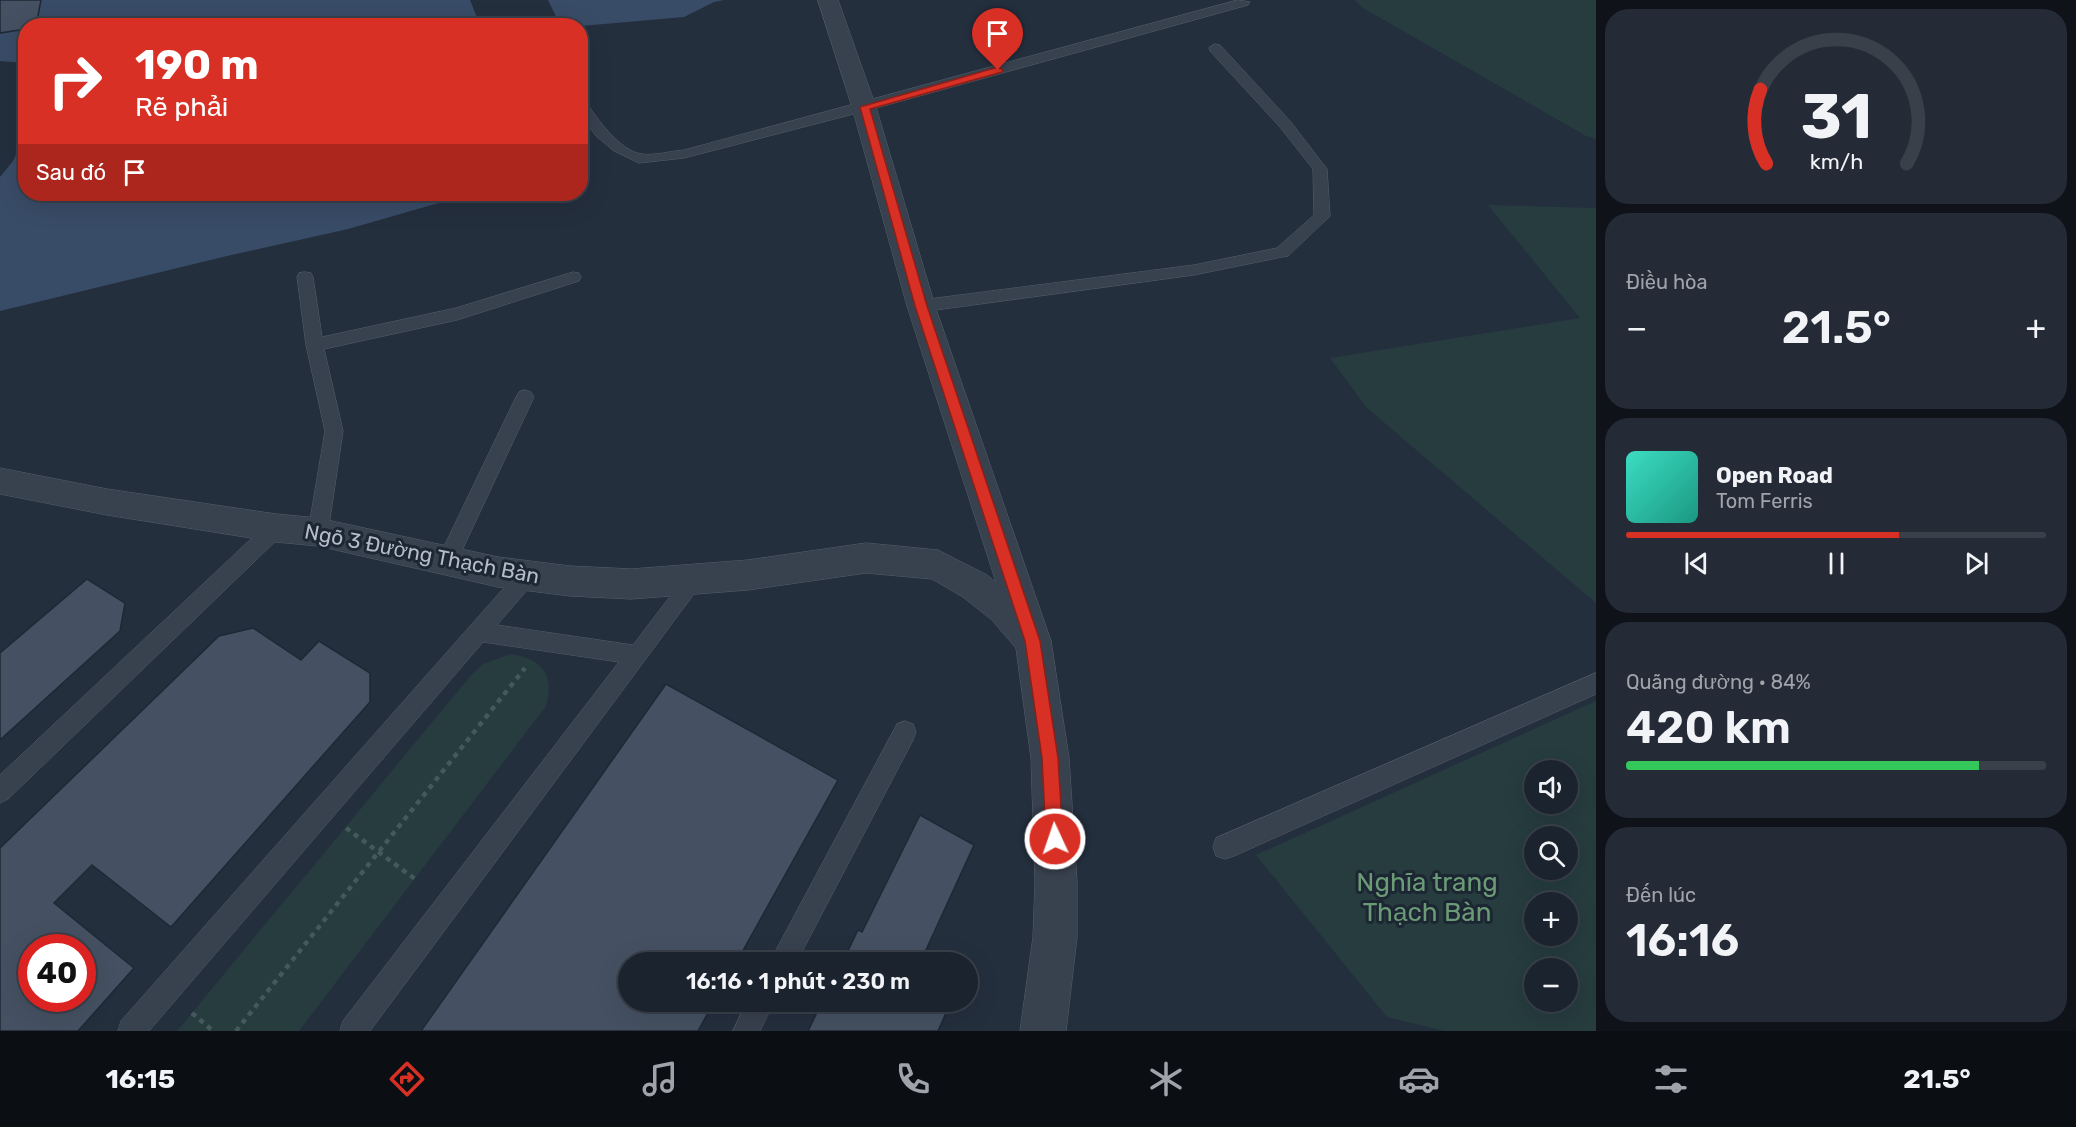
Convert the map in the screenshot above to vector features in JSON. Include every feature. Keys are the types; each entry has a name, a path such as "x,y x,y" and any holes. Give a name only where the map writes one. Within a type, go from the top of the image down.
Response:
{"street":[{"path":"828,0 864,107 921,306 1033,641 1050,758 1056,882 1055,937 1043,1031"},
{"name":"Ngõ 3 Đường Thạch Bàn","path":"0,481 107,502 276,528 318,532 447,561 527,576 631,584 748,575 866,558 938,565 975,586 1004,609 1033,641"}],"lane":[{"path":"588,115 601,133 619,148 639,159 684,154 1244,2"},
{"path":"921,306 1194,270 1282,252 1322,216 1320,169 1285,124 1215,48"},
{"path":"305,277 315,345 334,431 318,532"},
{"path":"315,345 457,314 573,277"},
{"path":"447,561 525,397"},
{"path":"0,791 276,528"},
{"path":"131,1031 527,576"},
{"path":"353,1031 695,579"},
{"path":"478,632 637,655"},
{"path":"1225,847 1596,683"},
{"path":"788,952 905,732"},
{"path":"746,1031 756,1012"}],"path":[{"path":"236,1031 545,642"},
{"path":"345,828 415,879"},
{"path":"192,1013 213,1031"}],"green space":[{"path":"1355,0 1596,0 1596,139 1586,136 1363,8"},
{"path":"1488,205 1596,208 1596,603 1367,408 1330,358 1580,318"},
{"path":"510,654 530,659 543,670 549,685 546,706 299,1031 177,1031 472,674 483,664"},
{"name":"Nghĩa trang Thạch Bàn","path":"1596,701 1596,1031 1444,1031 1387,1017 1256,855"}],"water":[{"path":"0,0 470,0 477,18 18,18 18,62 0,61"},
{"path":"548,0 724,0 714,2 684,17 588,25 588,18 557,18"},
{"path":"18,151 18,201 446,201 348,229 0,311 0,177"}],"building":[{"path":"0,0 41,0 38,18 18,18 18,30 0,33"},
{"path":"87,579 125,603 120,631 0,740 0,653"},
{"path":"253,628 301,660 319,641 370,673 370,702 171,927 92,865 54,903 92,934 18,934 18,1012 95,1012 78,1031 0,1031 0,848 219,636"},
{"path":"666,684 838,780 742,952 618,952 618,1012 708,1012 698,1031 421,1031"},
{"path":"920,815 974,845 925,952 847,952 858,930 862,932"},
{"path":"96,937 134,968 96,1011"},
{"path":"817,1012 947,1012 938,1031 808,1031"}],"route":[{"path":"998,70 864,107 921,306 1033,641 1043,697 1050,758 1055,839"}]}
